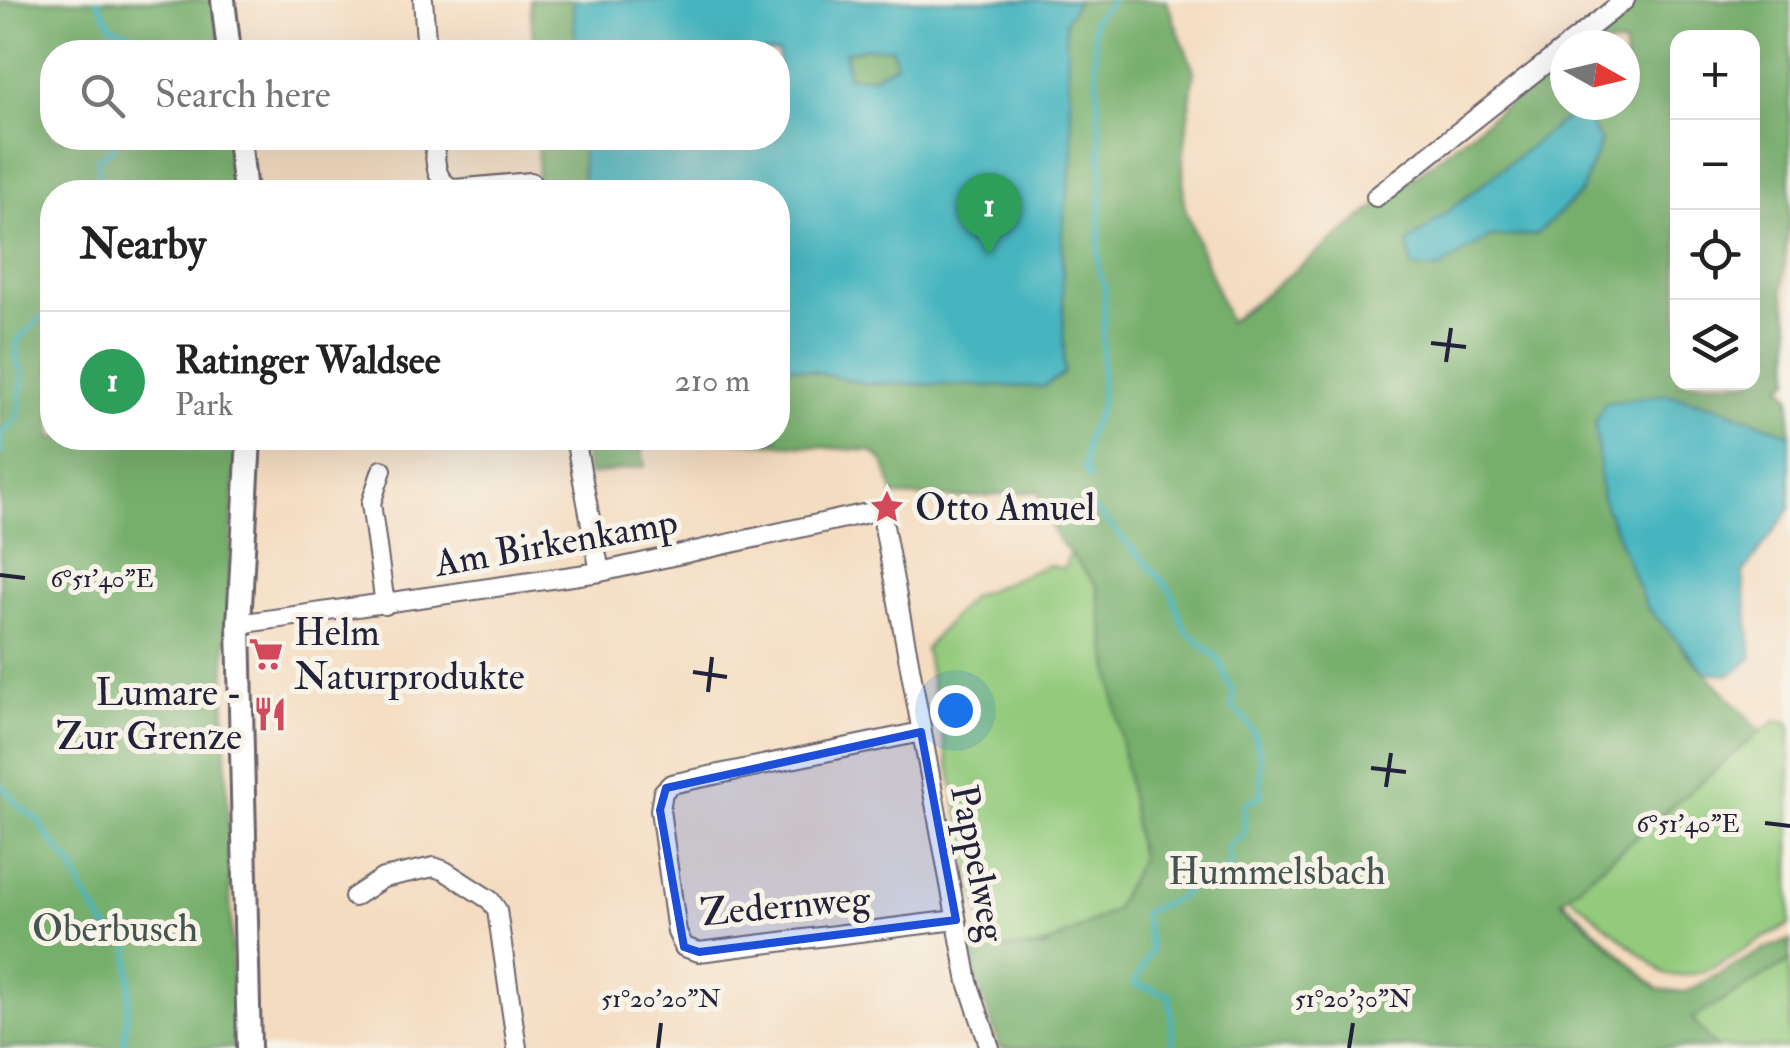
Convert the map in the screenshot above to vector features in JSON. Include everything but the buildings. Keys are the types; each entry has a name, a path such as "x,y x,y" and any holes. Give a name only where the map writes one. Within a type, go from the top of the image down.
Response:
{"main road":[{"path":"224,0 228,40"},
{"path":"241,150 244,180"},
{"path":"248,450 239,624 248,1048"}],"street":[{"path":"423,0 426,40"},
{"path":"1587,30 1625,0"},
{"path":"1376,197 1550,59"},
{"path":"435,150 440,180"},
{"path":"577,450 600,572"},
{"path":"382,470 371,503 385,605"},
{"name":"Am Birkenkamp","path":"239,624 600,572 881,510"},
{"name":"Pappelweg","path":"881,510 968,982 990,1048"},
{"name":"Zedernweg","path":"922,732 671,784 663,792 660,810 677,932 684,947 699,952 956,920"},
{"path":"354,897 383,878 434,867 490,900 497,910 517,1048"}],"highlighted area":[{"path":"921,732 956,920 699,952 684,947 660,810 666,788"}],"green space":[{"name":"Oberbusch","path":"0,0 216,0 220,40 40,40 40,150 231,150 234,180 40,180 40,450 236,450 224,684 235,1048 0,1048"},
{"path":"530,0 573,0 575,40 533,40"},
{"path":"1077,0 1166,0 1194,71 1183,159 1184,205 1229,322 1550,71 1550,120 1640,120 1640,30 1602,30 1640,0 1790,0 1790,214 1782,290 1790,325 1790,379 1782,385 1790,396 1790,434 1713,405 1681,647 1761,731 1561,901 1658,989 1686,992 1765,949 1790,940 1790,961 1692,1019 1716,1048 1000,1048 976,977 969,935 1000,949 1044,947 1114,910 1140,860 1097,586 1055,535 1038,491 958,498 894,496 884,464 870,451 790,445 790,366 862,383 1043,387 1064,373 1062,233 1073,155 1065,22"},
{"path":"892,48 896,64 871,77 848,77 845,52"},
{"path":"538,150 582,150 583,180 537,180"},
{"path":"584,450 642,450 645,466 589,475"},
{"name":"Hummelsbach","path":"1071,549 1322,671 1659,990 1060,938 1023,949 985,942 925,649 970,597 1048,565 1064,569"},
{"path":"1778,720 1790,723 1790,925 1698,973 1665,974 1568,894"},
{"path":"1790,961 1790,1048 1716,1048 1691,1019"}],"water":[{"path":"573,0 1077,0 1065,22 1073,155 1062,233 1064,373 1043,387 862,383 790,366 790,180 583,180 582,150 790,150 790,40 575,40","holes":["892,48 896,64 872,77 848,77 845,52"]},
{"path":"1564,120 1588,120 1601,142 1580,194 1536,235 1490,237 1437,270 1412,268 1408,243"},
{"path":"1665,394 1713,405 1790,434 1790,509 1743,573 1752,658 1730,675 1706,672 1646,606 1602,498 1595,422 1605,403"}],"waterway":[{"path":"97,0 111,26 138,40"},
{"name":"Hummelsbach","path":"1090,479 1084,468 1087,437 1100,409 1105,288 1098,267 1102,169 1093,20 1112,0"},
{"path":"101,180 97,158 112,150"},
{"path":"0,454 1,435 18,417 23,371 17,366 17,341 40,319"},
{"name":"Hummelsbach","path":"1096,510 1170,589 1185,630 1218,658 1233,693 1233,709 1250,726 1260,760 1261,796 1244,804 1244,835 1229,845 1229,870 1196,880 1179,898 1143,913 1151,950 1134,984 1170,995 1173,1048"},
{"path":"0,784 21,808 41,822 74,868 82,890 105,926 130,945 123,1048"}],"place":[{"name":"Ratinger Waldsee","path":"989,255"},
{"name":"Otto Amuel","path":"887,507"},
{"name":"Helm Naturprodukte","path":"266,654"},
{"name":"Lumare - Zur Grenze","path":"270,714"}]}
